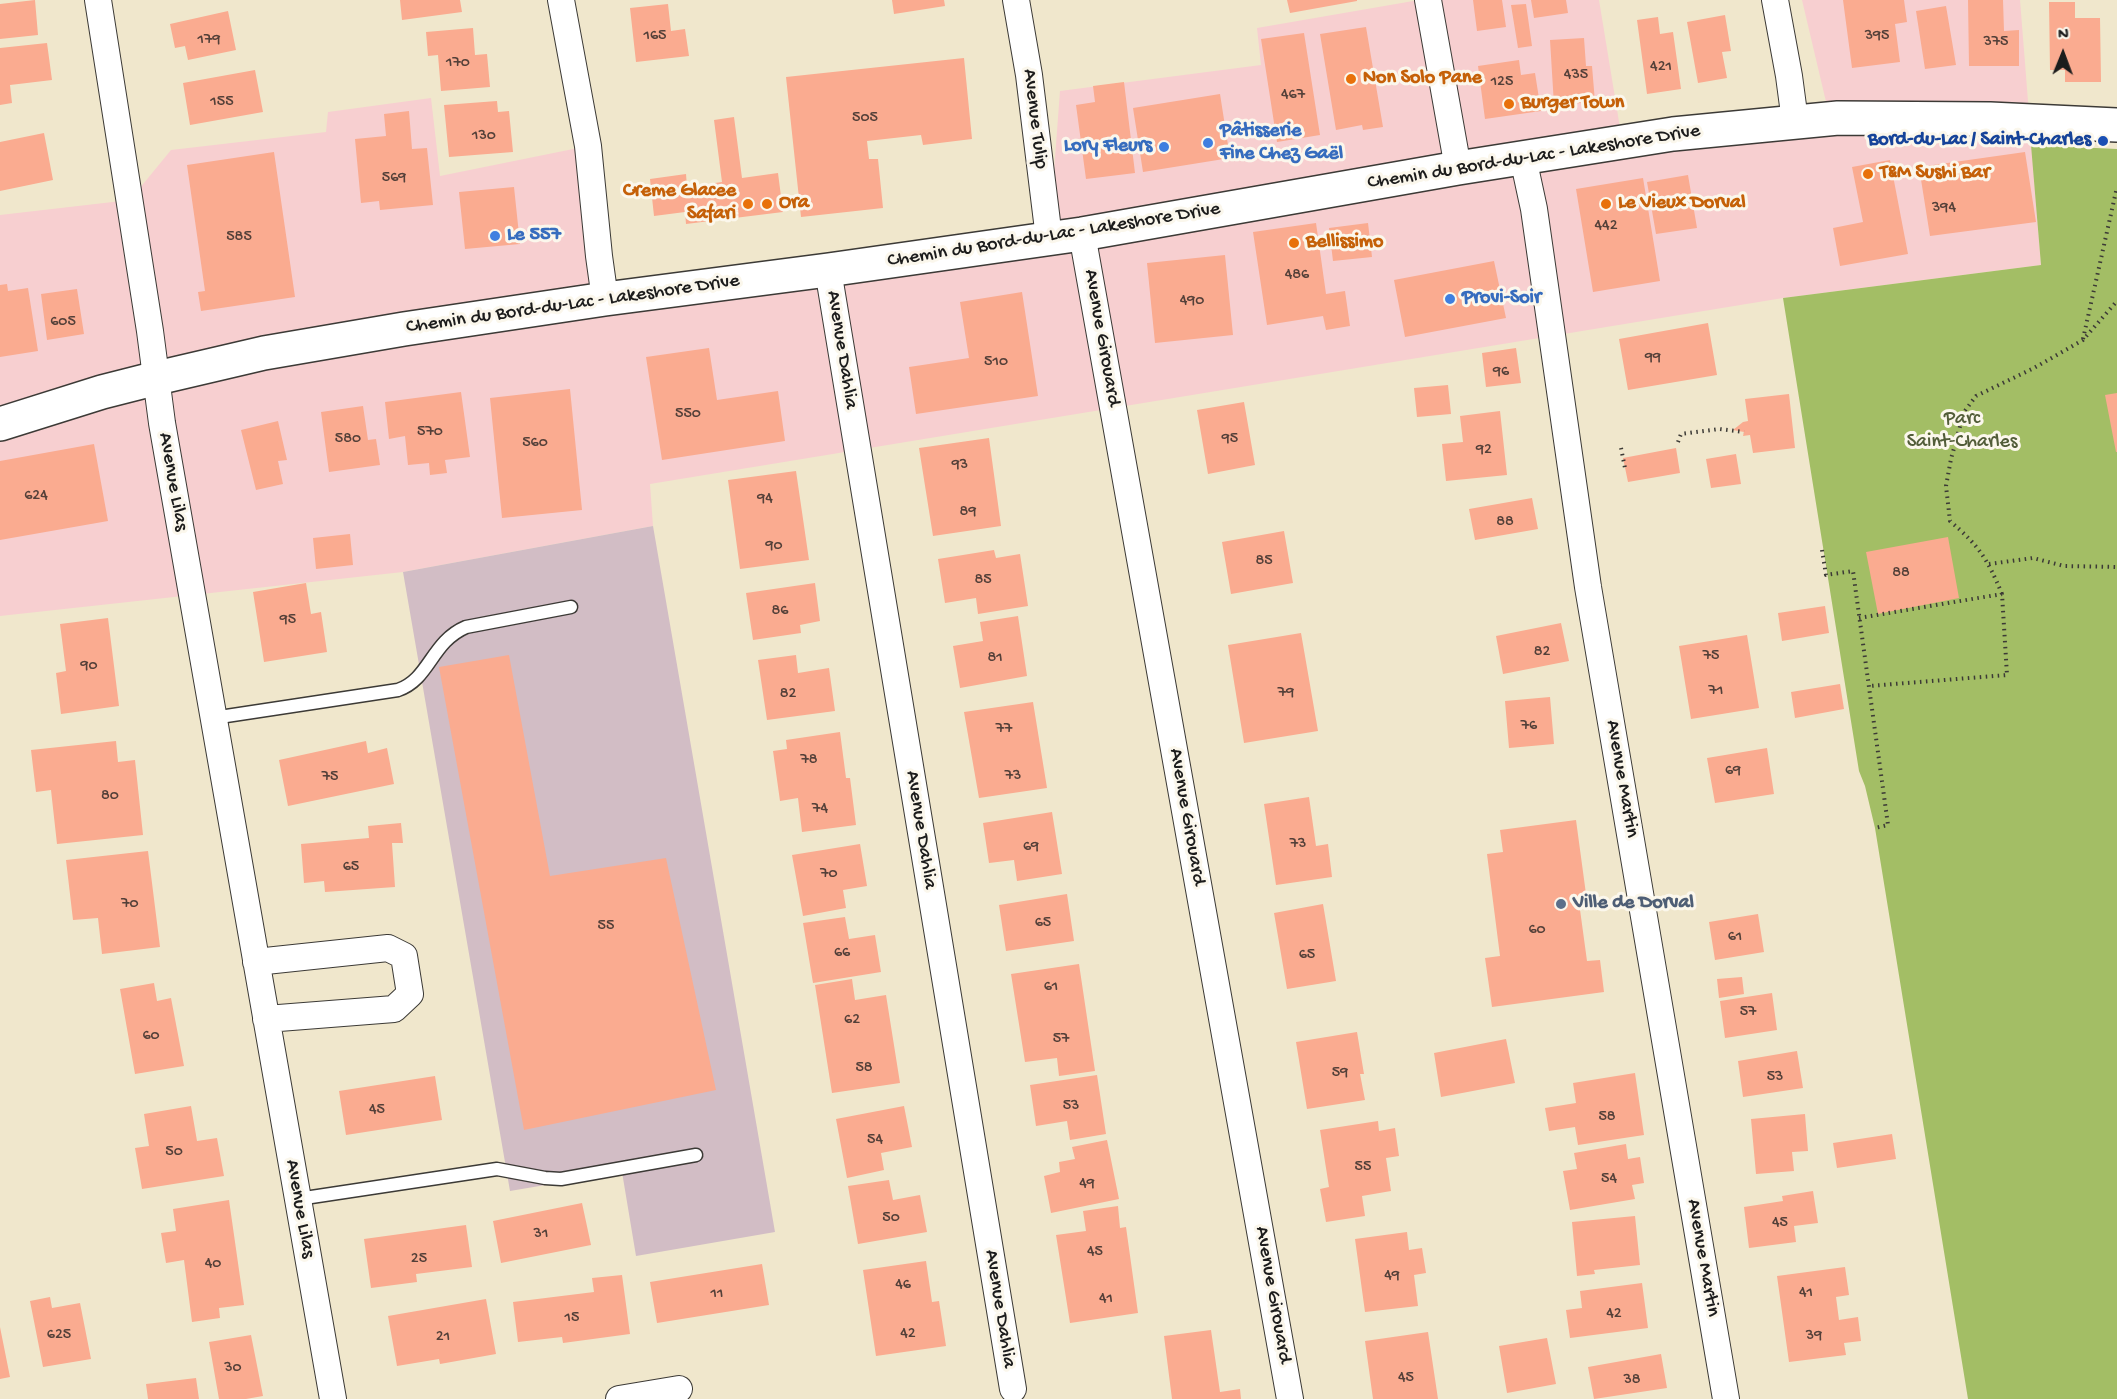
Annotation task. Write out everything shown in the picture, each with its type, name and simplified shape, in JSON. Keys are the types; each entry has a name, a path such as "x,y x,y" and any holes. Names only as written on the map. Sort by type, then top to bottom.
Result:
{"street":[{"name":"Avenue Lilas","path":"98,0 162,423 333,1399"},
{"path":"561,0 588,146 605,299"},
{"name":"Avenue Tulip","path":"1016,0 1029,75 1049,238"},
{"path":"1428,0 1458,168"},
{"path":"1775,0 1795,122"},
{"name":"Chemin du Bord-du-Lac - Lakeshore Drive","path":"0,424 102,392 275,351 605,299 1082,234 1458,168 1673,134 1795,122 1874,118 1990,119 2117,125"},
{"name":"Avenue Martin","path":"1522,158 1534,209 1588,587 1726,1399"},
{"name":"Avenue Girouard","path":"1082,234 1290,1399"},
{"name":"Avenue Dahlia","path":"828,270 1012,1389"},
{"path":"256,962 388,948 404,956 410,994 394,1009 266,1019"},
{"path":"619,1399 679,1389"}],"lane":[{"path":"213,717 409,687 444,641 455,632 466,627 571,607"},
{"path":"298,1199 497,1169 561,1179 696,1155"}],"path":[{"path":"2083,340 2117,187"},
{"path":"1869,686 2007,675 2002,594 1989,564 1972,540 1950,521 1946,486 1964,412 1976,396 2034,368 2083,340 2117,302"},
{"path":"1678,442 1681,434 1719,429 1744,432"},
{"path":"1621,448 1625,468"},
{"path":"1822,549 1826,575 1853,571 1888,825 1875,828"},
{"path":"1989,564 2033,558 2064,566 2117,567"},
{"path":"1859,618 2002,594"}],"shaded area":[{"path":"1419,0 1599,0 1621,134 1827,106 1802,0 2020,0 2041,265 1783,298 650,484 653,526 403,572 0,616 0,215 130,200 171,150 326,132 328,112 431,98 440,176 588,146 605,298 1049,238 1060,91 1261,65 1257,28"},
{"path":"653,526 775,1232 636,1256 622,1172 510,1191 403,572"}],"green space":[{"name":"Parc Saint-Charles","path":"2031,145 2117,149 2117,1399 1968,1399 1875,828 1859,771 1783,298 2041,265"}],"building":[{"path":"35,0 38,35 0,39 0,4"},
{"path":"400,0 460,0 462,12 402,20"},
{"path":"892,0 944,0 945,6 894,14"},
{"path":"1287,0 1357,0 1357,1 1290,13"},
{"path":"1473,0 1502,0 1506,27 1477,31"},
{"path":"1531,0 1566,0 1568,13 1534,18"},
{"path":"1843,0 1904,0 1907,22 1895,24 1900,62 1852,68"},
{"path":"1968,0 2003,0 2004,31 2019,30 2019,66 1969,66"},
{"path":"2049,2 2075,2 2075,18 2100,18 2101,82 2065,82 2065,70 2050,70"},
{"path":"668,4 671,31 685,29 689,56 636,62 630,8"},
{"path":"1526,4 1532,46 1518,48 1511,5"},
{"path":"1946,6 1956,65 1925,69 1916,11"},
{"path":"228,11 236,50 188,60 185,46 175,48 170,24"},
{"path":"1725,15 1731,51 1722,52 1727,78 1698,83 1687,22"},
{"path":"1658,17 1660,34 1673,32 1681,89 1647,94 1637,20"},
{"name":"Non Solo Pane","path":"1366,27 1383,127 1363,130 1362,125 1336,130 1320,34"},
{"path":"473,28 475,55 487,54 490,87 441,91 438,55 428,56 426,32"},
{"path":"1304,33 1320,135 1277,142 1261,39"},
{"path":"1584,38 1586,66 1592,66 1595,102 1554,105 1550,40"},
{"path":"47,43 52,80 10,85 12,103 0,105 0,48"},
{"path":"964,58 972,139 923,145 921,135 867,141 869,159 878,159 883,208 801,217 786,77"},
{"path":"1519,60 1521,75 1535,73 1541,111 1485,119 1478,66"},
{"path":"255,70 263,112 190,125 183,83"},
{"path":"1124,82 1135,173 1086,179 1076,105 1095,102 1093,86"},
{"path":"1220,94 1230,158 1143,172 1133,108"},
{"path":"497,101 498,112 509,111 513,152 449,157 444,105"},
{"path":"409,111 412,149 427,148 433,205 380,210 379,201 361,203 355,139 386,136 384,114"},
{"path":"734,117 742,178 778,173 783,212 686,224 685,212 654,216 650,179 686,174 687,187 722,182 714,120"},
{"path":"44,133 53,180 0,191 0,142"},
{"path":"274,152 295,297 201,311 198,292 205,291 187,165"},
{"path":"2025,152 2036,222 1930,236 1919,167"},
{"path":"1890,160 1908,254 1840,266 1833,228 1863,222 1852,167"},
{"path":"1688,175 1697,228 1656,234 1647,182"},
{"path":"1643,178 1660,281 1593,292 1576,189"},
{"path":"514,187 520,244 465,249 459,192"},
{"path":"1316,223 1326,294 1345,291 1350,326 1326,330 1323,316 1267,325 1253,232"},
{"path":"1368,223 1372,257 1333,261 1329,228"},
{"path":"1225,255 1233,335 1155,343 1147,263"},
{"name":"Provi-Soir","path":"1494,261 1506,318 1405,337 1394,280"},
{"path":"7,284 8,291 28,288 38,351 0,357 0,285"},
{"path":"77,289 84,334 47,340 41,294"},
{"path":"1022,292 1038,396 916,414 909,367 969,358 960,302"},
{"path":"1708,323 1717,375 1628,390 1619,339"},
{"path":"709,348 717,400 778,391 785,441 662,460 646,357"},
{"path":"1516,348 1521,383 1486,387 1482,353"},
{"path":"1448,385 1451,414 1417,417 1414,388"},
{"path":"570,389 582,510 502,518 490,398"},
{"path":"461,392 470,457 445,460 447,473 430,475 429,463 408,465 405,436 389,439 385,402"},
{"path":"2117,393 2117,452 2116,452 2105,395"},
{"path":"1789,394 1795,448 1753,453 1750,435 1743,436 1744,432 1733,430 1748,421 1745,399"},
{"path":"1244,402 1255,465 1208,474 1197,410"},
{"path":"363,406 368,440 376,439 380,465 329,472 321,412"},
{"path":"1500,411 1507,475 1446,481 1442,444 1463,442 1460,416"},
{"path":"278,421 287,460 278,461 283,484 256,490 241,430"},
{"path":"989,438 1001,526 933,536 919,448"},
{"path":"94,444 108,521 0,540 0,461"},
{"path":"1676,448 1680,473 1628,482 1623,458"},
{"path":"1736,454 1741,484 1711,488 1706,459"},
{"path":"796,471 809,560 740,569 728,480"},
{"path":"1532,498 1538,529 1475,540 1469,509"},
{"path":"1284,531 1293,583 1231,594 1222,542"},
{"path":"350,534 353,565 316,569 313,538"},
{"path":"1948,537 1959,598 1878,614 1866,552"},
{"path":"994,550 996,558 1020,554 1028,606 978,614 976,598 945,603 938,559"},
{"path":"306,583 311,614 321,612 327,652 264,662 253,592"},
{"path":"815,583 820,621 800,625 801,633 753,640 746,593"},
{"path":"1825,606 1829,633 1782,641 1778,613"},
{"path":"1018,616 1027,676 960,688 953,646 983,641 980,622"},
{"path":"108,618 119,706 61,714 56,673 66,671 60,624"},
{"path":"1561,623 1569,661 1503,674 1496,636"},
{"path":"1301,633 1318,731 1244,743 1228,645"},
{"path":"1747,635 1759,708 1691,719 1679,646"},
{"path":"509,655 550,876 666,858 716,1090 524,1130 439,667"},
{"path":"796,655 798,673 829,668 835,711 767,720 758,660"},
{"path":"1840,684 1844,709 1795,718 1791,692"},
{"path":"1550,697 1554,744 1509,748 1505,701"},
{"path":"1033,702 1047,788 979,798 964,712"},
{"path":"840,732 846,778 850,778 856,825 802,832 798,798 780,801 773,751 787,749 786,740"},
{"path":"116,741 118,762 135,760 143,835 57,844 51,790 36,792 31,750"},
{"path":"366,741 368,753 387,748 394,784 288,806 279,760"},
{"path":"1767,748 1774,794 1715,803 1707,758"},
{"path":"1309,797 1316,846 1328,844 1332,877 1276,885 1264,804"},
{"path":"1052,812 1062,874 1017,881 1014,860 989,863 983,823"},
{"path":"1576,820 1586,894 1578,895 1587,961 1600,960 1604,992 1492,1007 1485,958 1500,956 1487,854 1503,852 1500,830"},
{"path":"401,823 403,843 392,843 395,887 325,892 324,881 304,883 301,844 369,838 368,826"},
{"path":"860,844 867,886 843,890 846,908 803,916 792,855"},
{"path":"148,851 160,947 102,954 98,918 73,920 66,860"},
{"path":"1067,894 1074,941 1006,951 999,905"},
{"path":"1323,904 1336,981 1287,989 1274,913"},
{"path":"1758,914 1764,952 1715,960 1709,922"},
{"path":"845,917 849,939 875,935 881,972 813,983 803,923"},
{"path":"1079,964 1095,1071 1059,1076 1057,1058 1025,1062 1011,974"},
{"path":"1742,977 1744,994 1719,998 1717,979"},
{"path":"852,979 855,1000 886,995 900,1083 832,1093 815,985"},
{"path":"154,983 157,1001 171,998 184,1066 135,1074 120,989"},
{"path":"1772,993 1777,1030 1725,1038 1720,1001"},
{"path":"1357,1032 1364,1074 1360,1074 1365,1100 1307,1109 1296,1042"},
{"path":"1506,1039 1515,1083 1441,1097 1434,1053"},
{"path":"1797,1051 1803,1088 1743,1097 1738,1061"},
{"path":"1635,1073 1644,1135 1578,1145 1575,1127 1549,1131 1545,1108 1576,1103 1573,1083"},
{"path":"1097,1075 1106,1134 1070,1140 1067,1121 1036,1126 1030,1085"},
{"path":"435,1076 442,1120 346,1135 339,1091"},
{"path":"191,1106 197,1141 217,1138 224,1176 142,1189 135,1148 149,1146 144,1114"},
{"path":"904,1106 912,1147 881,1153 884,1170 847,1178 836,1119"},
{"path":"1805,1114 1808,1151 1792,1152 1794,1171 1756,1174 1751,1119"},
{"path":"1378,1121 1379,1131 1395,1128 1399,1156 1386,1158 1391,1191 1362,1196 1365,1216 1326,1222 1320,1189 1329,1187 1320,1130"},
{"path":"1892,1134 1896,1159 1837,1168 1833,1143"},
{"path":"1107,1140 1119,1199 1051,1213 1044,1176 1060,1172 1059,1162 1075,1159 1072,1147"},
{"path":"1626,1144 1628,1159 1640,1157 1644,1183 1632,1185 1635,1199 1570,1210 1563,1171 1577,1169 1574,1153"},
{"path":"889,1180 893,1200 920,1195 927,1232 858,1244 848,1186"},
{"path":"1813,1191 1818,1223 1794,1226 1796,1242 1749,1248 1744,1207 1783,1201 1782,1196"},
{"path":"229,1200 244,1305 219,1308 220,1318 192,1322 184,1260 166,1263 161,1233 176,1231 173,1209"},
{"path":"582,1203 591,1245 501,1263 493,1221"},
{"path":"1118,1206 1120,1228 1126,1227 1138,1313 1070,1323 1056,1235 1086,1231 1083,1211"},
{"path":"1635,1216 1640,1265 1594,1270 1595,1274 1577,1276 1572,1222"},
{"path":"466,1225 472,1267 416,1274 417,1282 371,1288 364,1239"},
{"path":"1407,1232 1409,1250 1422,1248 1426,1273 1414,1275 1418,1306 1365,1312 1355,1239"},
{"path":"926,1261 932,1302 939,1301 946,1346 876,1356 863,1270"},
{"path":"762,1264 769,1305 657,1323 650,1282"},
{"path":"1845,1267 1849,1295 1836,1297 1839,1320 1858,1317 1861,1341 1844,1343 1846,1355 1789,1362 1777,1276"},
{"path":"622,1275 630,1334 563,1343 562,1337 518,1342 513,1302 594,1292 592,1278"},
{"path":"1642,1283 1648,1328 1570,1338 1566,1310 1582,1308 1580,1291"},
{"path":"50,1297 52,1308 80,1303 91,1359 43,1367 30,1301"},
{"path":"486,1299 496,1354 440,1364 439,1359 397,1366 388,1316"},
{"path":"0,1327 10,1377 0,1379"},
{"path":"1211,1330 1220,1392 1240,1389 1241,1399 1172,1399 1164,1336"},
{"path":"1428,1332 1438,1399 1373,1399 1365,1341"},
{"path":"251,1335 263,1396 246,1399 219,1399 209,1342"},
{"path":"1547,1338 1556,1384 1507,1393 1499,1346"},
{"path":"1661,1354 1667,1388 1594,1399 1588,1367"},
{"path":"196,1378 199,1399 148,1399 146,1384"}],"place":[{"name":"Non Solo Pane","path":"1351,79"},
{"name":"Burger Town","path":"1509,104"},
{"name":"Bord-du-Lac / Saint-Charles","path":"2103,141"},
{"name":"Pâtisserie Fine Chez Gaël","path":"1208,143"},
{"name":"Lory Fleurs","path":"1164,147"},
{"name":"T&M Sushi Bar","path":"1868,174"},
{"name":"Creme Glacee Safari","path":"748,204"},
{"name":"Ora","path":"767,204"},
{"name":"Le Vieux Dorval","path":"1606,204"},
{"name":"Le 557","path":"495,236"},
{"name":"Bellissimo","path":"1294,243"},
{"name":"Provi-Soir","path":"1450,299"},
{"name":"Ville de Dorval","path":"1561,904"}]}
